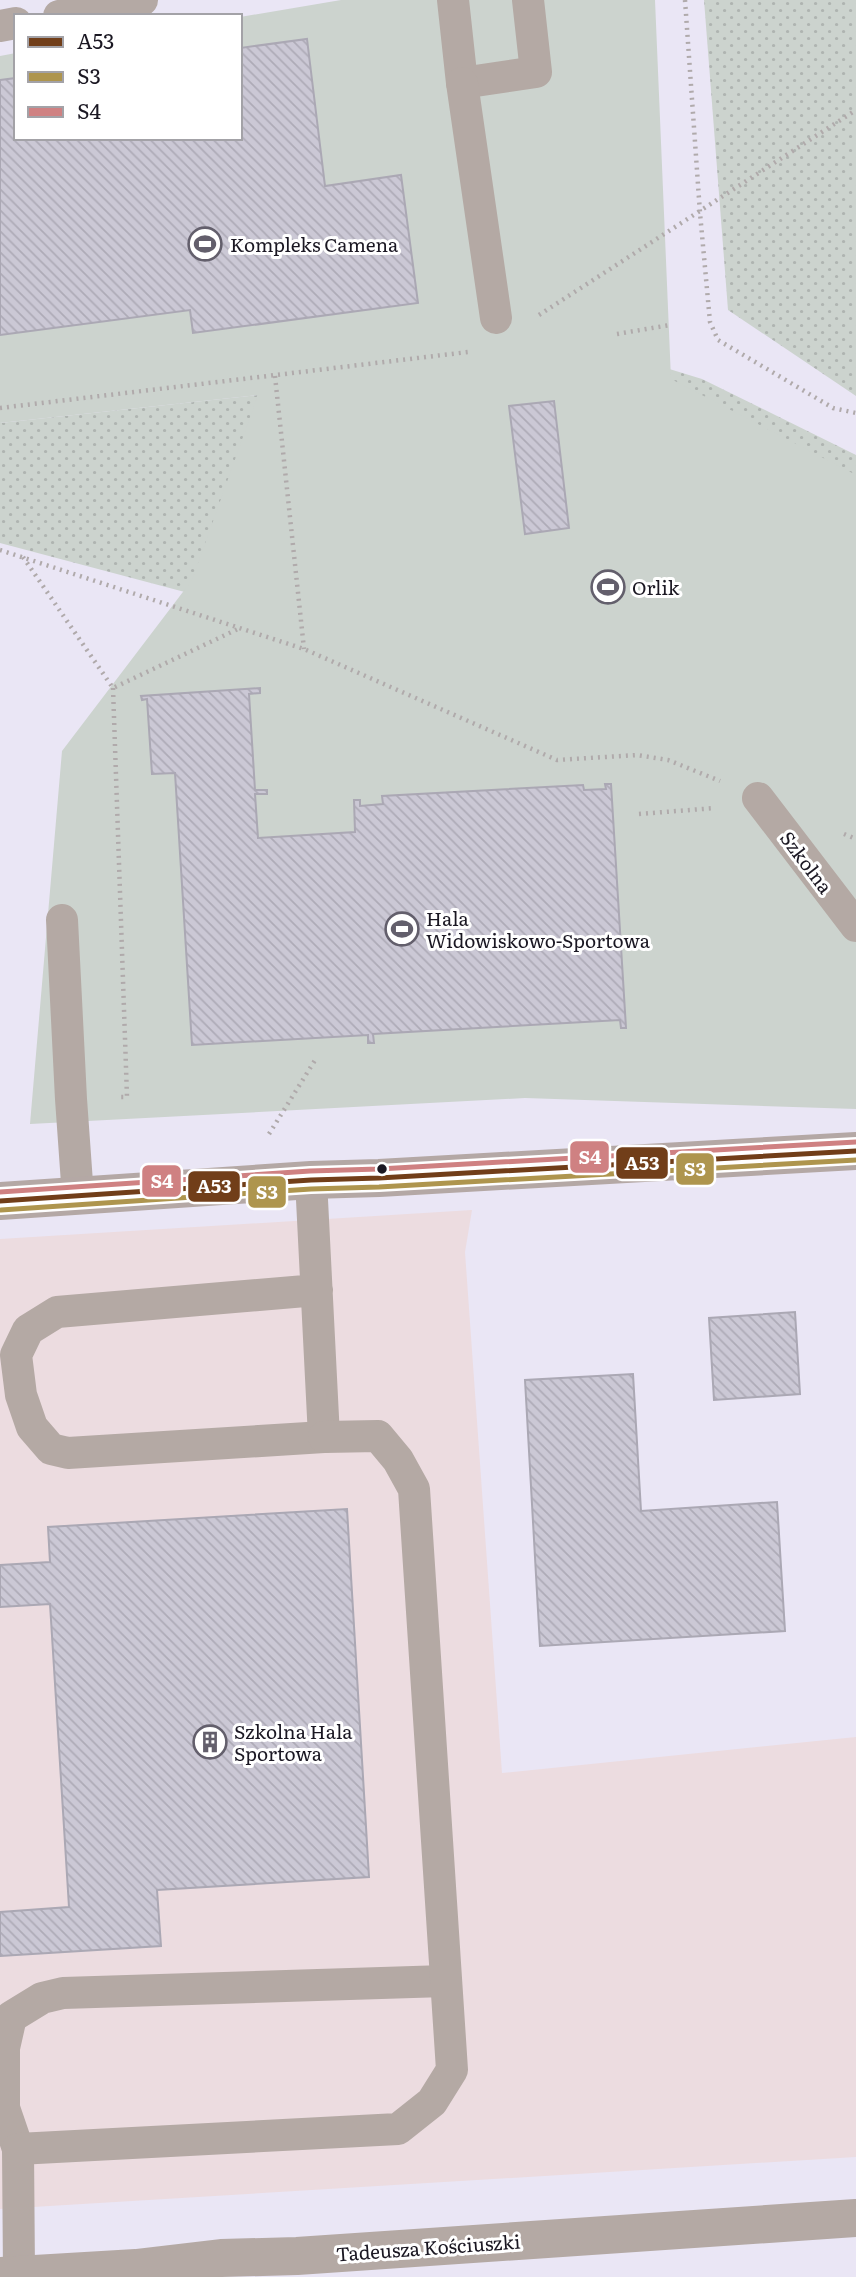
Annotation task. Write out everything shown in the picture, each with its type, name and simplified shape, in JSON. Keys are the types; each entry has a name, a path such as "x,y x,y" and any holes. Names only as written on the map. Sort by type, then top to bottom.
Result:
{"street":[{"path":"0,1201 311,1180 856,1150"},
{"name":"Tadeusza Kościuszki","path":"10,2275 136,2268 220,2268 311,2255 856,2218"}],"lane":[{"path":"69,14 142,0"},
{"path":"453,0 462,83 496,318"},
{"path":"462,83 536,72 528,0"},
{"name":"Szkolna","path":"758,798 856,926"},
{"path":"62,920 78,1197"},
{"path":"311,1180 324,1437"},
{"path":"18,2149 398,2129 432,2102 452,2070 414,1489 398,1460 378,1436 68,1453 51,1449 32,1427 21,1395 16,1355 28,1330 57,1312 317,1290"},
{"path":"10,2275 18,2149 5,2108 4,2048 11,2017 42,1998 63,1993 445,1981"}],"path":[{"path":"685,0 710,323 718,340 833,408 856,414"},
{"path":"617,334 670,325"},
{"path":"275,376 304,649"},
{"path":"0,550 304,649 557,760 637,755 668,760 758,798"},
{"path":"23,556 113,688 127,1097 71,1098"},
{"path":"113,688 240,628"},
{"path":"639,814 725,807"},
{"path":"844,834 856,839"},
{"path":"264,1142 317,1057"}],"shaded area":[{"path":"341,0 655,0 671,379 856,475 856,1109 525,1098 30,1124 62,751 192,580 258,395 0,423 0,56 14,53 14,140 242,140 242,17"},
{"path":"704,0 856,0 856,396 728,310"},
{"path":"604,349 702,379 856,455 856,531"},
{"path":"258,395 245,608 0,543 0,423"},
{"path":"472,1210 465,1252 502,1773 856,1737 856,2157 0,2209 0,1239"}],"building":[{"name":"Kompleks Camena","path":"307,39 325,186 401,175 418,303 193,333 190,310 0,335 0,80 14,78 14,140 242,140 242,48"},
{"path":"554,401 569,528 525,534 509,406"},
{"name":"Hala Widowiskowo-Sportowa","path":"260,688 260,693 249,694 255,790 267,790 267,794 255,794 258,838 355,832 354,800 360,800 360,806 383,804 382,796 583,785 584,790 606,789 605,784 611,784 626,1028 621,1028 620,1020 373,1034 374,1043 368,1043 368,1035 192,1045 175,773 152,774 147,699 142,700 141,696"},
{"path":"795,1312 800,1394 714,1400 709,1318"},
{"path":"633,1374 641,1511 777,1502 785,1631 540,1646 525,1380"},
{"name":"Szkolna Hala Sportowa","path":"347,1509 369,1877 157,1890 161,1946 0,1956 0,1912 69,1907 50,1604 0,1607 0,1565 50,1562 48,1527"}],"transit line":[{"name":"S4","path":"0,1192 310,1171 856,1142"},
{"name":"A53","path":"0,1201 311,1180 856,1151"},
{"name":"S3","path":"1,1210 311,1189 856,1160"}],"place":[{"name":"Kompleks Camena","path":"205,244"},
{"name":"Orlik","path":"608,587"},
{"name":"Hala Widowiskowo-Sportowa","path":"402,929"},
{"name":"Szkolna Hala Sportowa","path":"210,1742"}]}
